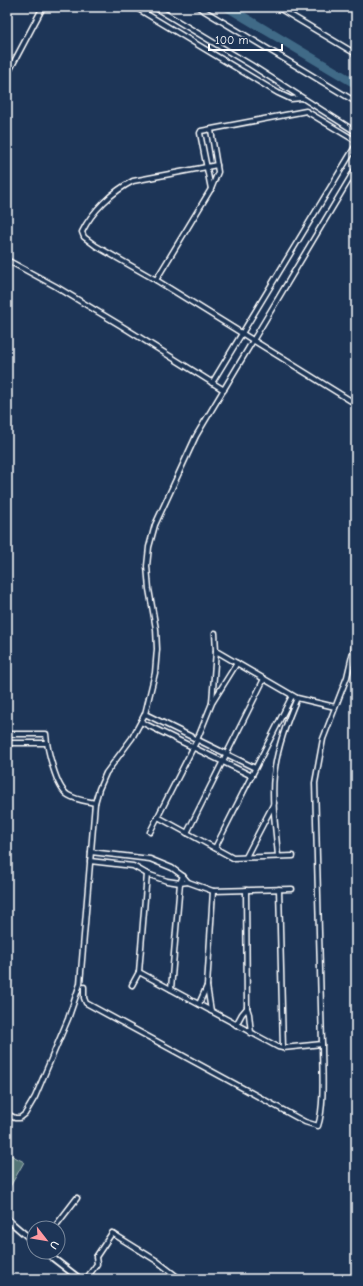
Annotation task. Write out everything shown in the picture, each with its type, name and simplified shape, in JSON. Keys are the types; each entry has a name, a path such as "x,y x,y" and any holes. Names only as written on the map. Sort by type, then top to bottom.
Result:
{"street":[{"path":"7,75 43,7"},
{"path":"135,7 278,93 291,99 302,98"},
{"path":"154,7 356,132"},
{"path":"198,7 356,102"},
{"path":"277,7 356,54"},
{"path":"211,189 200,132 306,111 356,141"},
{"path":"156,280 211,189 217,176 217,165 211,130"},
{"path":"213,382 356,145"},
{"path":"217,165 133,181 121,187 92,216 82,232 84,237 96,246 156,280 356,404"},
{"path":"7,1114 15,1118 20,1118 25,1114 35,1097 68,1019 80,984 95,804 99,789 106,773 132,738 145,714 155,673 157,648 156,629 148,589 147,566 149,547 155,525 196,436 356,168"},
{"path":"7,260 55,286 224,389"},
{"path":"212,703 216,651 215,633"},
{"path":"84,987 84,998 86,1003 313,1126 318,1126 320,1119 322,1044 315,783 323,739 348,677 356,640"},
{"path":"216,651 292,696 335,707"},
{"path":"150,832 194,748 212,703 237,663"},
{"path":"187,833 264,679"},
{"path":"215,848 292,696"},
{"path":"278,856 274,803 274,776 282,735 297,698"},
{"path":"145,714 256,768"},
{"path":"141,722 252,776"},
{"path":"7,734 46,734 46,743 59,785 67,795 78,800 95,804"},
{"path":"7,743 46,743"},
{"path":"246,857 274,803"},
{"path":"158,817 233,858 293,856"},
{"path":"91,852 150,859 163,864 183,876 188,882"},
{"path":"133,866 134,856"},
{"path":"90,861 133,866 147,874 167,881 180,883 188,882 213,891 292,889"},
{"path":"132,985 139,972 147,874"},
{"path":"171,989 180,883 183,876"},
{"path":"279,889 283,1048"},
{"path":"246,890 247,1008 251,1033"},
{"path":"211,1011 207,986 213,891"},
{"path":"139,972 278,1047 283,1048 322,1044"},
{"path":"199,1004 207,986"},
{"path":"236,1024 247,1008"},
{"path":"60,1220 77,1198"},
{"path":"7,1219 26,1235"},
{"path":"86,1279 97,1264 96,1257 111,1233 163,1266 180,1279"},
{"path":"55,1260 80,1279"}],"green space":[{"path":"7,1153 24,1162 7,1192"}],"waterway":[{"path":"227,7 356,84"}]}
